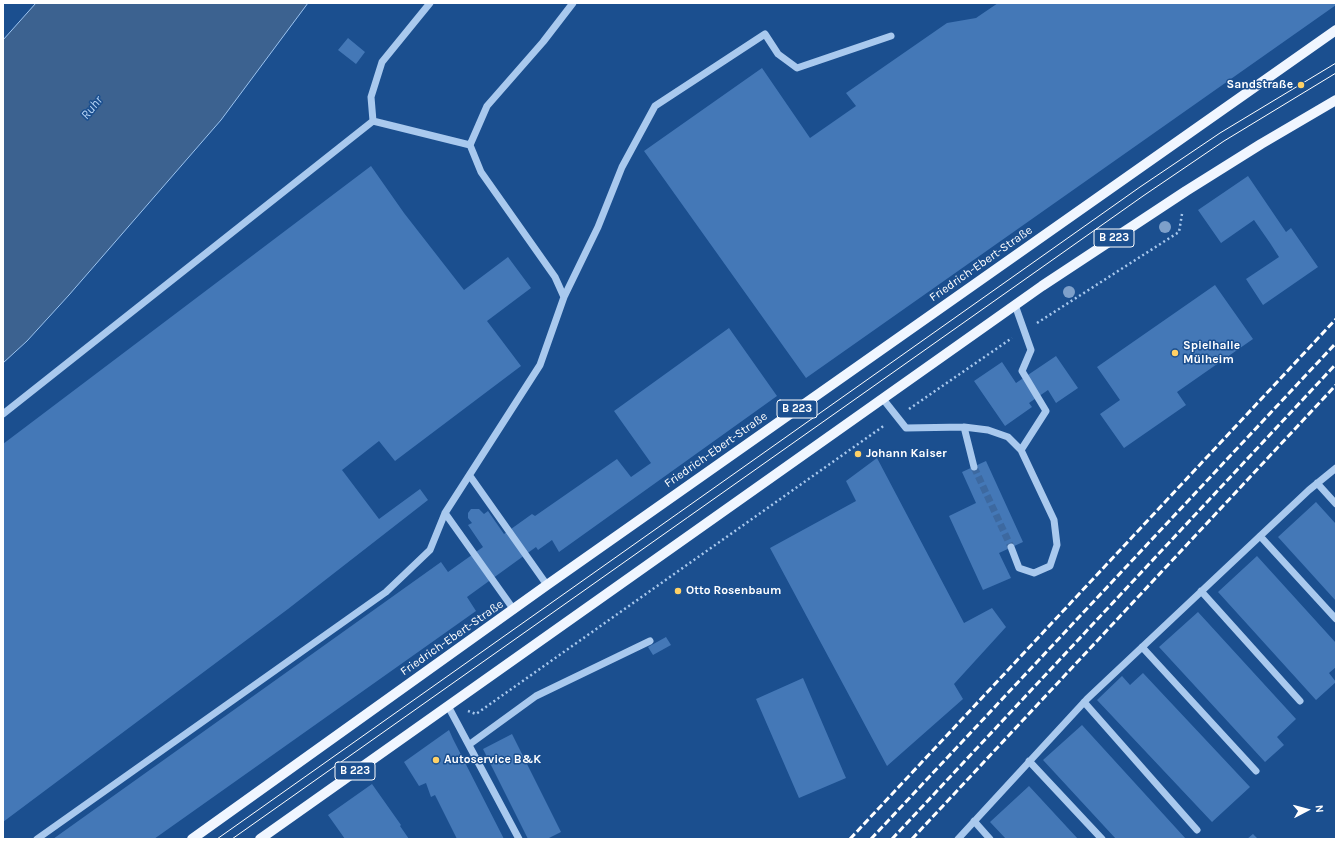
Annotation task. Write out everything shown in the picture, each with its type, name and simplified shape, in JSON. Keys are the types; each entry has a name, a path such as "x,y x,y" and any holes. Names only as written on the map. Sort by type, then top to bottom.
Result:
{"main road":[{"name":"Friedrich-Ebert-Straße","path":"192,839 547,585 1336,30"},
{"name":"B 223","path":"260,839 1015,305 1186,191 1261,144 1333,104"}],"lane":[{"path":"372,121 371,97 382,62 430,3"},
{"path":"564,297 555,277 481,172 470,145 487,106 543,42 573,3"},
{"path":"37,839 386,592 430,550 445,513 540,365 564,297 598,226 622,167 656,106 765,34 778,54 797,68 891,36"},
{"path":"372,121 470,145"},
{"path":"3,414 372,121"},
{"path":"1015,305 1031,350 1022,371 1046,411 1021,450"},
{"path":"883,399 906,428 964,428 988,430 1008,437 1021,450 1034,474 1054,520 1057,545 1050,566 1034,573 1019,568 1011,547"},
{"path":"964,428 974,467"},
{"path":"958,839 1084,702 1317,483 1336,468"},
{"path":"470,476 547,585"},
{"path":"1317,483 1336,504"},
{"path":"445,513 514,610"},
{"path":"1260,536 1336,619"},
{"path":"1201,591 1300,702"},
{"path":"470,744 536,696 650,641"},
{"path":"1142,647 1256,771"},
{"path":"1084,702 1197,830"},
{"path":"448,706 470,744 519,839"},
{"path":"1030,761 1102,839"},
{"path":"974,821 990,839"}],"path":[{"path":"448,706 476,714 978,360 1179,232 1186,191"}],"water":[{"name":"Ruhr","path":"36,3 308,3 221,120 69,295 27,341 3,363 3,40"}],"building":[{"path":"998,3 1336,3 1336,5 806,378 644,151 762,68 810,138 856,106 846,93 947,23 976,18"},
{"path":"348,38 365,52 356,64 338,50"},
{"path":"371,166 404,213 464,290 508,257 531,288 487,321 521,366 395,461 379,441 342,470 379,519 420,489 428,500 288,609 3,822 3,444"},
{"path":"1248,176 1286,232 1291,228 1318,267 1263,305 1246,279 1279,257 1270,243 1254,220 1221,243 1198,210"},
{"name":"Spielhalle Mülheim","path":"1215,285 1253,339 1177,392 1186,405 1124,448 1100,414 1120,400 1097,367"},
{"path":"729,328 777,396 559,552 552,540 538,550 536,547 467,597 476,611 154,839 53,839 441,562 448,572 483,547 468,525 472,523 468,518 468,513 471,509 479,509 484,514 488,511 504,534 532,514 535,516 617,459 631,477 651,463 614,411"},
{"path":"1056,356 1078,388 1056,403 1048,390 1029,403 1032,407 1005,426 974,381 1002,362 1016,383"},
{"path":"877,458 964,623 992,608 1006,627 954,684 963,699 887,766 770,548 856,501 846,481"},
{"path":"986,461 1023,542 999,553 1011,578 983,590 949,516 976,503 962,472"},
{"path":"1316,502 1336,524 1336,601 1278,537"},
{"path":"1257,556 1336,643 1336,667 1329,673 1336,682 1316,700 1218,592"},
{"path":"1198,612 1296,719 1277,737 1284,745 1265,762 1159,647"},
{"path":"666,637 671,645 653,655 648,647"},
{"path":"1143,673 1250,787 1212,822 1097,700 1122,676 1130,685"},
{"path":"803,678 846,778 799,798 756,699"},
{"path":"1082,725 1186,839 1116,839 1043,760"},
{"path":"449,730 504,839 457,839 435,795 431,797 426,783 419,786 404,762"},
{"path":"512,734 561,832 547,839 528,839 483,749"},
{"path":"372,784 409,839 345,839 328,815"},
{"path":"1029,786 1078,839 1006,839 990,822"},
{"path":"1253,834 1258,839 1247,839"}],"tunnel":[{"path":"974,467 1011,547"}],"tram line":[{"path":"217,839 1140,187 1220,133 1336,63"},
{"path":"232,839 1143,196 1224,141 1336,73"}],"railway":[{"path":"850,839 1336,319"},
{"path":"871,839 1336,343"},
{"path":"892,839 1336,364"},
{"path":"912,839 1336,385"}],"place":[{"name":"Sandstraße","path":"1301,85"},
{"name":"Spielhalle Mülheim","path":"1175,353"},
{"name":"Johann Kaiser","path":"858,454"},
{"name":"Otto Rosenbaum","path":"678,591"},
{"name":"Autoservice B&K","path":"436,760"}]}
